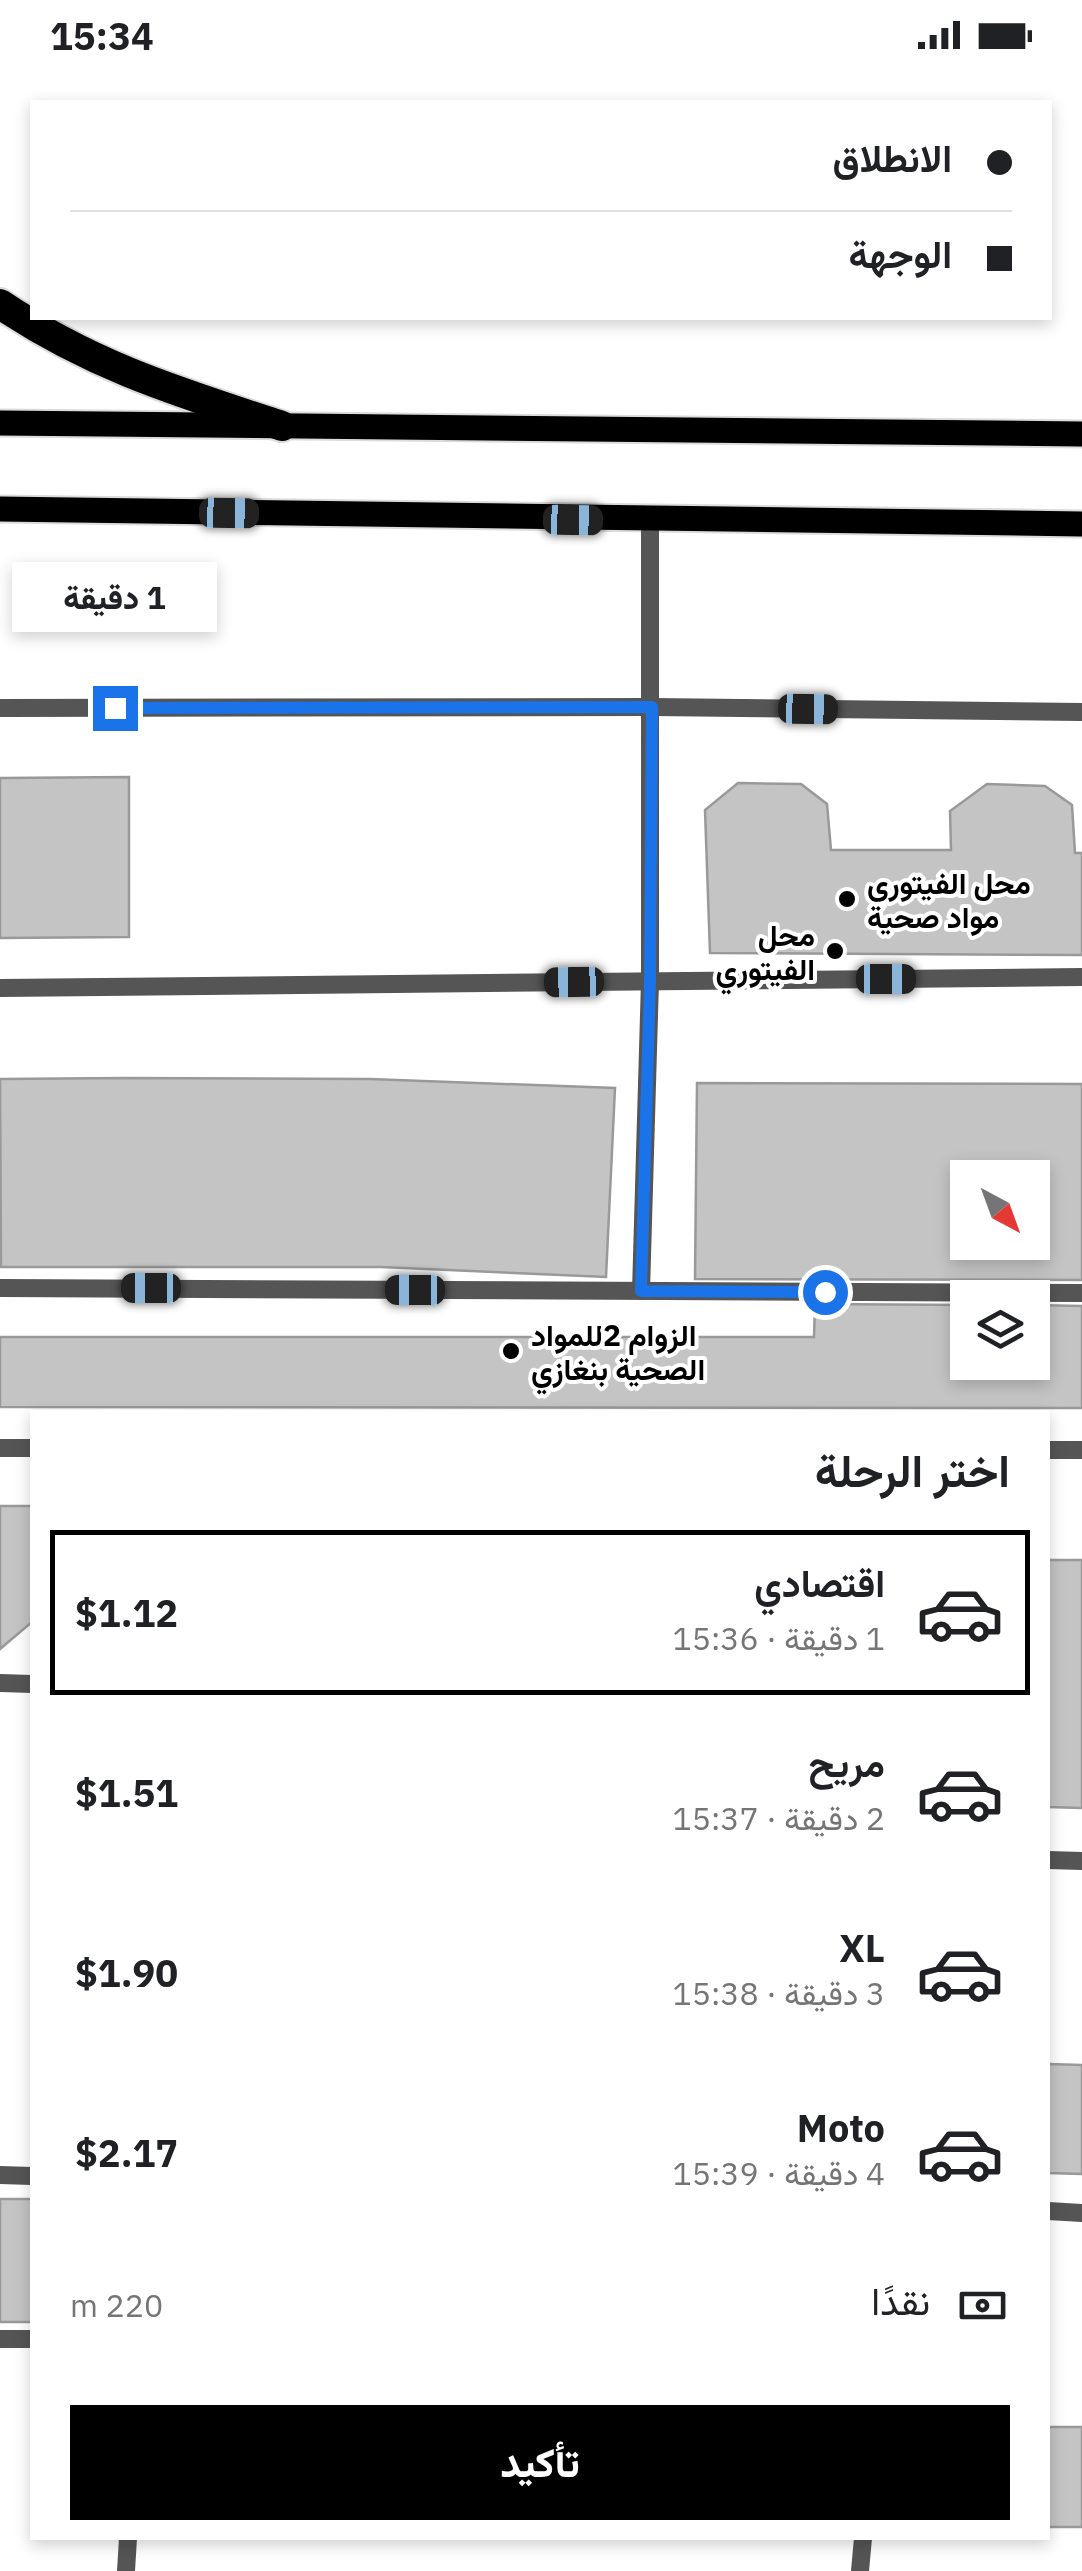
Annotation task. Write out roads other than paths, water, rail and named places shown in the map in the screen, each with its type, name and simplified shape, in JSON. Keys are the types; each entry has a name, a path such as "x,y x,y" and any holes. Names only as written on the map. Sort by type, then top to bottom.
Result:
{"highway":[{"path":"0,304 87,357 136,378 282,426"}],"main road":[{"path":"0,424 1082,434"},
{"path":"0,509 1082,524"}],"lane":[{"path":"641,1291 650,981 650,521"},
{"path":"0,708 652,707 1082,712"},
{"path":"0,988 1082,977"},
{"path":"0,1288 1082,1293"},
{"path":"0,1448 30,1448"},
{"path":"1050,1450 1082,1450"},
{"path":"0,1684 30,1684"},
{"path":"1050,1860 1082,1861"},
{"path":"0,2175 30,2176"},
{"path":"1050,2211 1082,2213"},
{"path":"0,2338 30,2339"},
{"path":"126,2571 128,2540"},
{"path":"860,2571 863,2540"}],"place":[{"name":"محل الفيتوري مواد صحية","path":"847,899"},
{"name":"محل الفيتوري","path":"835,951"},
{"name":"الزوام 2للمواد الصحية بنغازي","path":"511,1351"}]}
